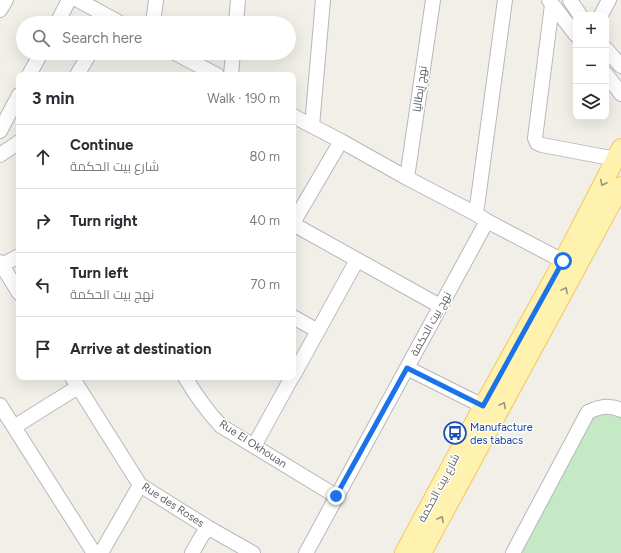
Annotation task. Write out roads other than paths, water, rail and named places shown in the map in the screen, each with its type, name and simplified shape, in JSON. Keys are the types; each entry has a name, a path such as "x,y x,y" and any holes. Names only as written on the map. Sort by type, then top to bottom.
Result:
{"main road":[{"name":"شارع بيت الحكمة","path":"404,553 563,261 618,154"},
{"name":"شارع بيت الحكمة","path":"422,553 621,186"}],"street":[{"path":"0,10 6,0"},
{"path":"61,16 69,0"},
{"path":"78,0 105,16"},
{"path":"154,16 156,0"},
{"path":"237,16 238,0"},
{"path":"312,126 323,0"},
{"name":"نهج إيطاليا","path":"407,178 433,0"},
{"path":"482,217 505,0"},
{"path":"570,0 578,12"},
{"path":"603,12 609,0"},
{"path":"551,2 573,31"},
{"path":"551,2 535,138 537,143 542,145 618,154"},
{"path":"609,52 621,66"},
{"path":"31,72 37,60"},
{"path":"79,72 86,60"},
{"path":"187,60 208,72"},
{"path":"231,72 232,60"},
{"path":"609,78 621,94"},
{"path":"0,131 16,101"},
{"path":"296,118 563,261"},
{"path":"296,218 341,141"},
{"path":"0,155 16,144"},
{"name":"نهج بيت الحكمة","path":"306,553 440,306 482,217"},
{"path":"296,225 440,306"},
{"path":"16,258 1,265 16,288"},
{"path":"296,371 357,260"},
{"path":"296,319 318,331"},
{"path":"407,368 483,406"},
{"name":"Rue El Okhouan","path":"189,380 210,414 220,426 336,496"},
{"path":"254,446 291,380"},
{"path":"14,427 75,382"},
{"name":"Rue des Roses","path":"75,382 140,485 253,553"},
{"path":"0,405 94,553"},
{"path":"513,553 588,412 601,407 616,408 621,410"},
{"path":"101,553 140,485"},
{"path":"192,553 207,526"}],"place":[{"name":"Manufacture des tabacs","path":"455,433"}]}
